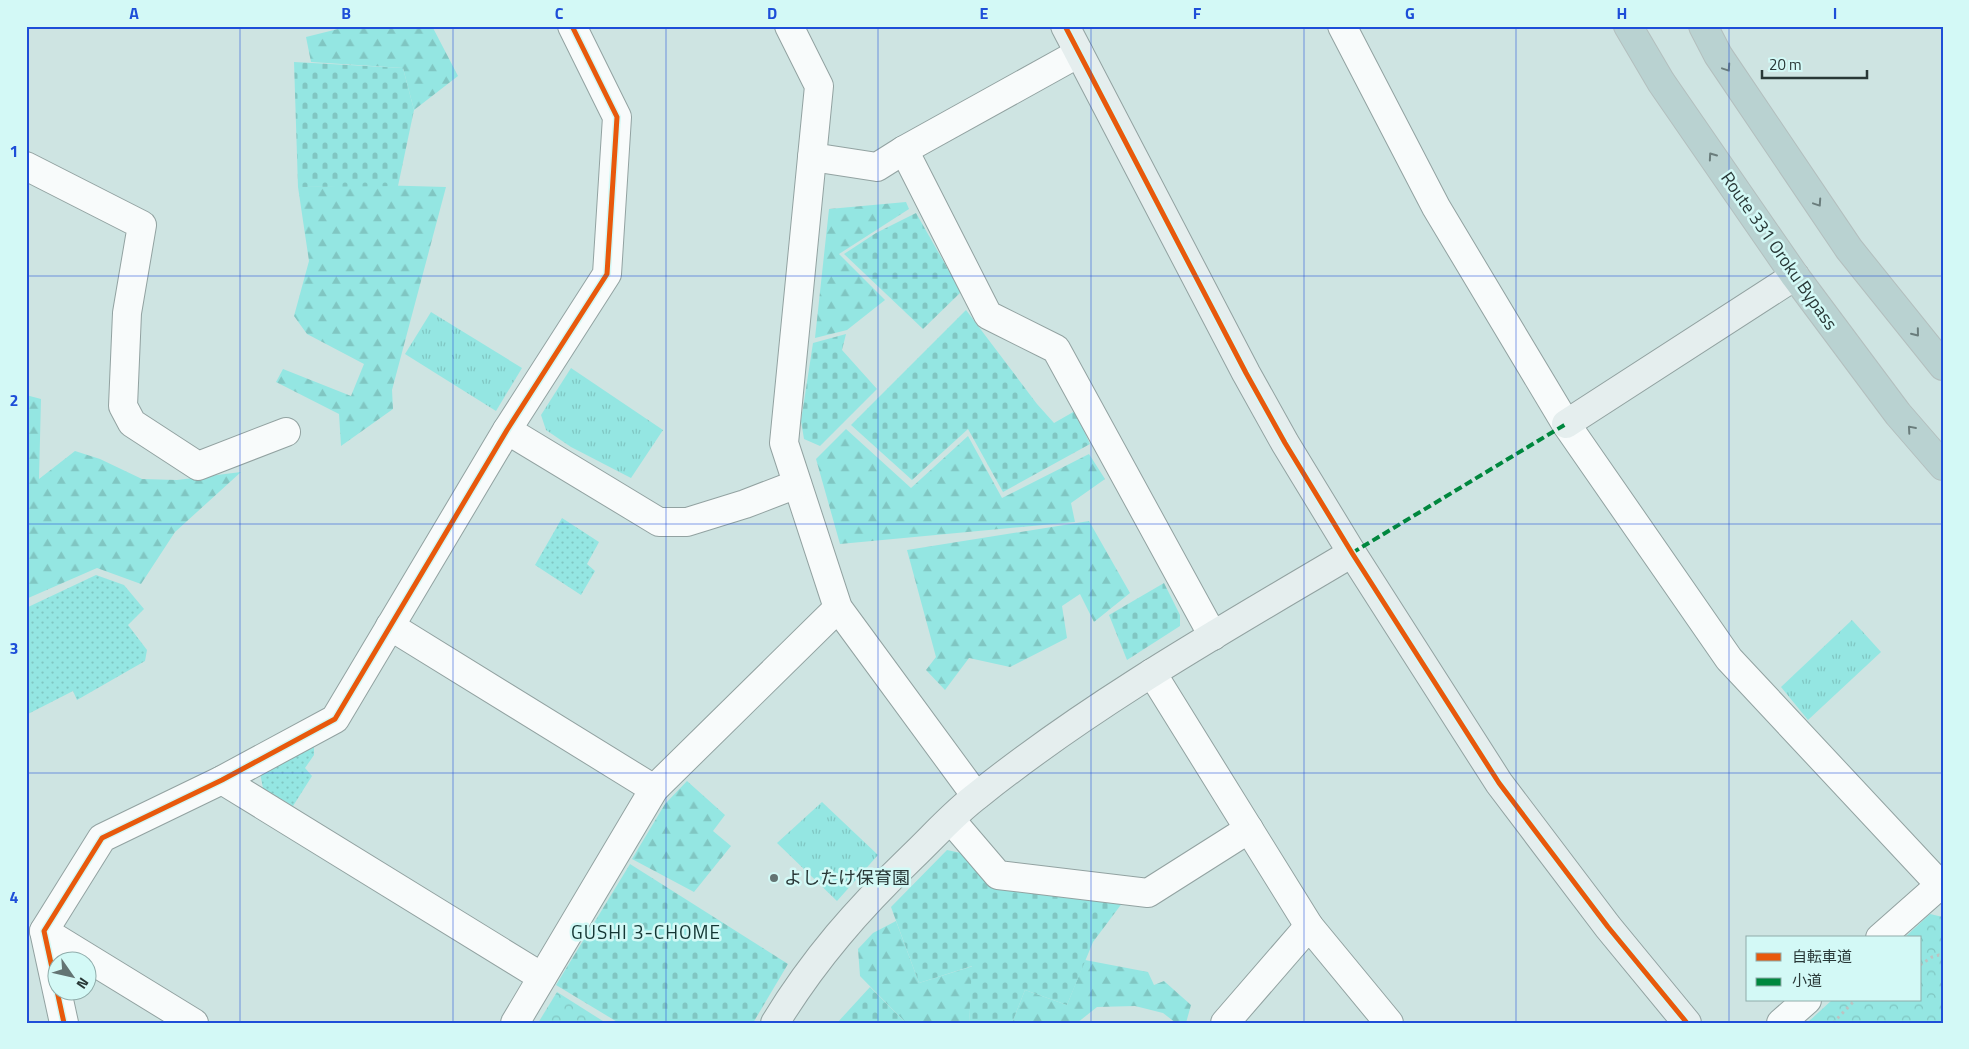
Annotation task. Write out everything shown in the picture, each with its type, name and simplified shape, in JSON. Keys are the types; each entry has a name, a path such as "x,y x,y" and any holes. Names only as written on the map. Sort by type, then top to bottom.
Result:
{"highway":[{"name":"Route 331 Oroku Bypass","path":"1628,26 1661,82 1795,276 1898,414 1943,466"},
{"path":"1703,26 1718,54 1849,249 1943,366"}],"street":[{"path":"64,1023 44,932 102,838 222,780 335,719 507,430 607,274 617,117 572,26"},
{"path":"788,26 819,86 784,443 838,608 976,796"},
{"path":"1065,26 1246,373 1352,553 1499,783 1608,927 1687,1023"},
{"path":"1342,26 1436,207 1566,424 1729,659 1941,887 1882,936"},
{"path":"812,156 877,167 904,150 1079,53"},
{"path":"904,150 988,315 1056,349 1214,636"},
{"path":"26,166 142,225 127,313 123,406 132,423 198,466 286,432"},
{"path":"1566,424 1795,276"},
{"path":"507,430 659,522 687,522 744,504 797,484"},
{"path":"776,1023 829,944 871,897 976,796 1058,734 1152,673 1352,553"},
{"path":"515,1023 654,789 838,608"},
{"path":"390,626 654,789"},
{"path":"1152,673 1310,926 1388,1023"},
{"path":"222,780 542,976"},
{"path":"951,820 998,875 1148,892 1249,829"},
{"path":"1225,1023 1310,926"},
{"path":"44,932 194,1023"},
{"path":"1781,1023 1805,1002"}],"path":[{"path":"1922,964 1939,955 1943,958"},
{"path":"1833,1023 1853,1002"}],"green space":[{"path":"339,26 432,26 458,76 414,110 403,68 311,62 306,37 338,29"},
{"path":"294,62 403,68 414,110 398,186 298,187"},
{"path":"375,185 446,187 392,390 393,409 341,446 339,414 276,382 283,369 351,396 364,364 307,334 294,316 309,261 298,187"},
{"path":"906,202 909,209 839,254 885,300 847,330 815,338 829,209"},
{"path":"916,213 961,292 923,329 844,254 876,233"},
{"path":"966,310 1037,404 1054,423 1075,411 1090,444 1003,492 968,429 912,480 851,425"},
{"path":"431,312 522,368 496,411 405,354"},
{"path":"846,334 842,350 877,389 820,446 804,439 801,421 813,343"},
{"path":"571,368 663,430 631,478 571,447 546,430 541,415"},
{"path":"26,395 41,399 39,479 75,451 100,459 142,479 177,480 241,472 175,532 141,584 97,568 26,599"},
{"path":"846,429 911,488 968,436 1002,498 1089,454 1105,479 1071,503 1075,522 840,544 816,459"},
{"path":"562,518 599,542 587,564 595,571 581,595 535,565"},
{"path":"1089,521 1130,593 1094,622 1080,594 1062,606 1067,638 1010,667 969,658 945,690 926,670 936,657 907,550"},
{"path":"96,575 124,585 144,609 128,625 147,650 145,661 77,700 73,691 26,715 26,608"},
{"path":"1164,583 1180,615 1180,626 1127,660 1109,615"},
{"path":"1852,620 1881,652 1808,720 1781,687"},
{"path":"314,747 314,755 305,768 312,776 293,806 263,788 260,773"},
{"path":"687,781 725,815 713,831 731,846 694,892 632,859 665,804"},
{"path":"822,802 878,855 837,901 777,843"},
{"path":"947,850 961,853 990,886 1123,902 1093,942 1067,1005 1025,990 1012,1023 969,1023 972,966 919,983 891,907"},
{"path":"630,864 788,964 753,1023 619,1023 556,985"},
{"path":"1930,914 1943,917 1943,1023 1807,1023 1830,1002 1922,1002 1922,936 1906,936"},
{"path":"896,921 919,983 973,966 969,1023 906,1023 860,976 858,949 873,933"},
{"path":"1085,960 1148,972 1154,985 1164,981 1191,1005 1186,1023 1176,1023 1163,1013 1135,1006 1097,1007 1077,1023 1012,1023 1025,990 1067,1005"},
{"path":"870,987 906,1023 837,1023"},
{"path":"557,992 606,1023 538,1023"}],"marked path":[{"path":"1352,553 1566,424"}],"cycle path":[{"path":"64,1023 44,931 102,838 222,780 335,719 507,430 607,274 617,117 572,26"},
{"path":"1065,26 1246,373 1285,443 1352,553 1499,783 1608,927 1687,1023"}],"place":[{"name":"よしたけ保育園","path":"774,878"}],"district":[{"name":"GUSHI 3-CHOME","path":"646,932"}]}
